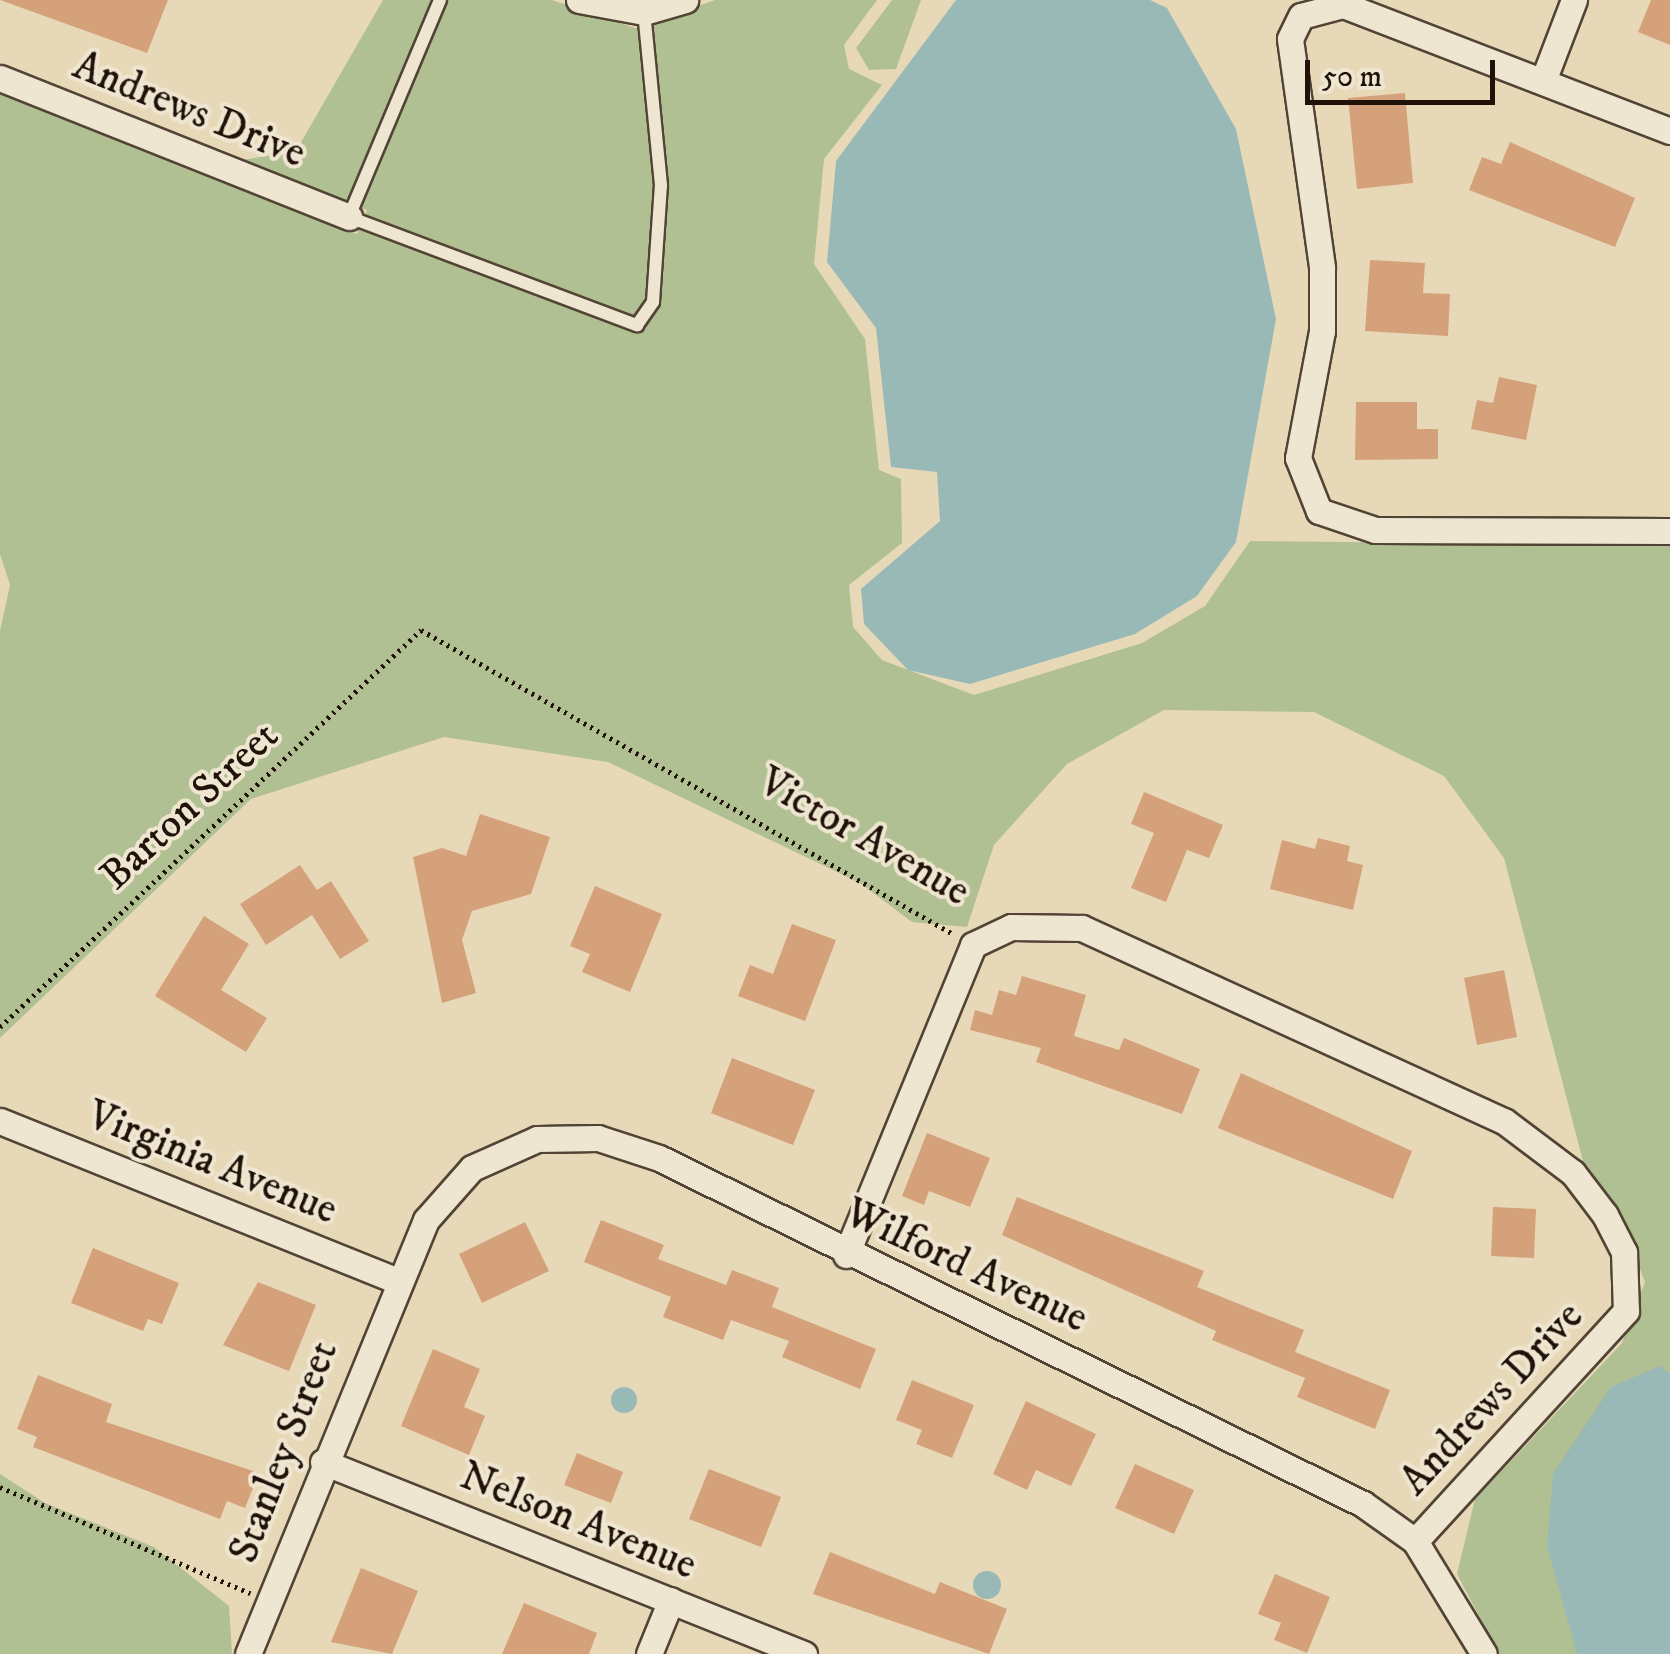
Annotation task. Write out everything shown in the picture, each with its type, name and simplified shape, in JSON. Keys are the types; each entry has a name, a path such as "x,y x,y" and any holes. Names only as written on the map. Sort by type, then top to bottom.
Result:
{"street":[{"path":"579,0 644,12 684,0"},
{"path":"1544,81 1574,0"},
{"path":"1670,131 1343,4 1301,16 1288,67 1322,268 1322,330 1298,458 1319,511 1375,530 1670,532"},
{"name":"Andrews Drive","path":"0,78 349,217"},
{"name":"Victor Avenue","path":"972,946 1011,927 1082,928 1504,1121"},
{"path":"846,1255 972,946"},
{"name":"Virginia Avenue","path":"0,1121 394,1279"},
{"name":"Andrews Drive","path":"1414,1542 1626,1311 1624,1252 1605,1216 1573,1174 1504,1121"},
{"name":"Wilford Avenue","path":"394,1279 426,1220 472,1168 537,1139 598,1138 658,1158 846,1255 1290,1463 1414,1542 1484,1654"},
{"name":"Stanley Street","path":"248,1654 394,1279"},
{"name":"Nelson Avenue","path":"323,1462 804,1654"},
{"path":"650,1654 671,1600"}],"lane":[{"path":"440,0 349,217 637,325 648,319 661,185 644,12"}],"path":[{"name":"Victor Avenue","path":"421,630 972,946"},
{"name":"Barton Street","path":"0,1027 421,630"},
{"path":"0,1487 168,1565 270,1600"}],"green space":[{"path":"383,0 552,0 635,28 715,0 877,0 844,45 849,69 882,85 824,159 814,264 865,339 879,470 901,479 902,543 849,585 853,627 882,660 974,695 1142,643 1205,606 1250,541 1670,545 1670,1654 1499,1654 1457,1574 1475,1499 1622,1343 1645,1282 1617,1209 1584,1165 1504,858 1444,776 1314,712 1164,710 1067,764 994,845 967,927 912,922 860,883 608,762 444,737 251,799 0,1038 0,631 10,585 0,554 0,92 357,234 367,210 242,160 296,151"},
{"path":"892,0 921,0 896,69 869,70 856,48"},
{"path":"0,1474 45,1503 154,1547 229,1606 232,1654 0,1654"}],"water":[{"path":"956,0 1150,0 1167,8 1236,129 1276,319 1236,542 1197,596 1135,634 970,684 908,670 864,624 861,589 940,521 937,472 891,467 876,328 827,262 836,161"},
{"path":"1660,1366 1670,1374 1670,1654 1577,1654 1547,1546 1553,1474 1611,1387"},
{"path":"624,1387 633,1391 637,1400 633,1409 624,1413 615,1409 611,1400 615,1391"},
{"path":"987,1571 997,1575 1001,1585 997,1595 987,1599 977,1595 973,1585 977,1575"}],"building":[{"path":"0,0 168,0 147,53"},
{"path":"1651,0 1670,0 1670,45 1638,32"},
{"path":"1405,93 1413,183 1357,189 1348,98"},
{"path":"1510,142 1635,198 1615,247 1469,190 1482,157 1501,164"},
{"path":"1370,260 1425,263 1423,293 1450,294 1448,336 1365,331"},
{"path":"1499,377 1537,385 1526,440 1471,429 1477,400 1493,403"},
{"path":"1356,402 1417,402 1417,429 1438,429 1438,459 1355,460"},
{"path":"1144,792 1223,825 1209,858 1187,850 1166,902 1131,888 1154,833 1131,824"},
{"path":"480,814 550,837 531,894 472,911 462,940 476,993 442,1003 413,857 442,848 466,856"},
{"path":"1318,838 1350,846 1347,861 1363,865 1353,910 1270,889 1282,840 1315,849"},
{"path":"300,865 317,890 331,881 369,941 340,959 312,915 266,945 240,904"},
{"path":"595,886 662,914 630,992 582,972 590,954 570,946"},
{"path":"204,916 249,944 221,990 267,1018 246,1052 155,996"},
{"path":"792,924 836,940 805,1021 738,996 750,965 773,974"},
{"path":"1504,970 1517,1037 1477,1045 1464,978"},
{"path":"1022,976 1086,995 1074,1036 1119,1050 1124,1038 1200,1069 1182,1114 1036,1062 1041,1048 970,1030 975,1010 992,1015 999,990 1016,995"},
{"path":"732,1058 815,1090 793,1145 711,1113"},
{"path":"1241,1073 1412,1151 1393,1199 1218,1128"},
{"path":"927,1133 990,1158 970,1207 929,1191 924,1205 902,1196"},
{"path":"1017,1197 1204,1271 1197,1287 1304,1330 1295,1352 1390,1390 1375,1429 1297,1397 1305,1378 1212,1340 1216,1331 1002,1235"},
{"path":"1493,1207 1536,1209 1534,1258 1491,1256"},
{"path":"601,1220 664,1245 658,1259 726,1285 732,1270 779,1288 772,1307 876,1349 860,1389 782,1357 789,1341 731,1320 723,1340 663,1317 671,1297 584,1262"},
{"path":"525,1222 549,1271 482,1303 459,1254"},
{"path":"93,1248 179,1283 162,1324 148,1319 143,1331 71,1303"},
{"path":"258,1282 316,1305 289,1371 223,1345"},
{"path":"433,1349 480,1369 464,1407 485,1416 469,1455 401,1426"},
{"path":"38,1375 112,1404 106,1422 259,1473 245,1508 227,1501 220,1519 33,1447 37,1437 17,1429"},
{"path":"912,1380 974,1405 952,1458 916,1444 922,1430 896,1420"},
{"path":"1026,1401 1096,1434 1071,1486 1036,1470 1027,1490 993,1474"},
{"path":"577,1453 623,1472 611,1503 564,1485"},
{"path":"1135,1464 1194,1490 1174,1534 1115,1508"},
{"path":"709,1469 781,1497 761,1547 689,1519"},
{"path":"830,1552 935,1594 940,1582 1007,1609 989,1654 813,1594"},
{"path":"361,1568 418,1591 392,1654 331,1642"},
{"path":"1275,1574 1330,1597 1307,1653 1274,1640 1281,1623 1258,1614"},
{"path":"524,1603 597,1633 589,1654 502,1654"}]}
